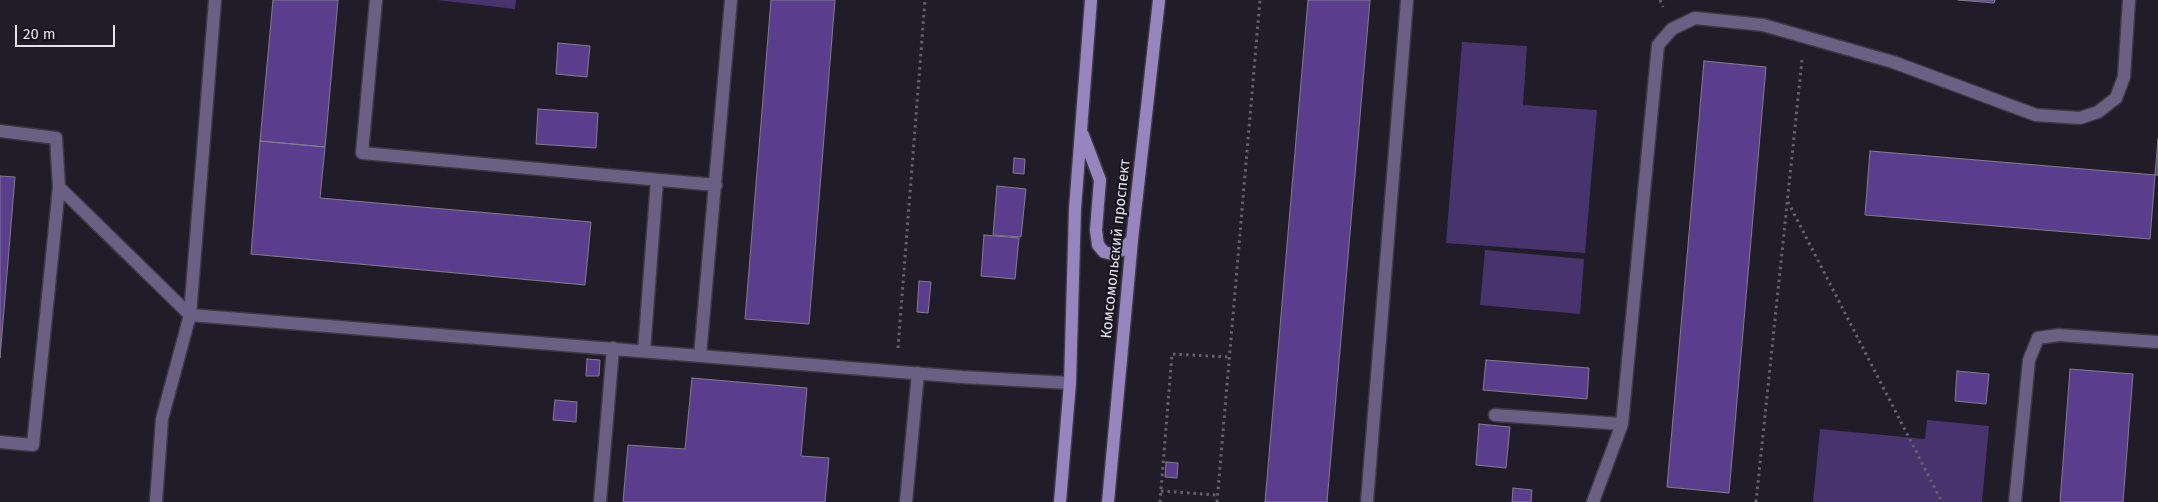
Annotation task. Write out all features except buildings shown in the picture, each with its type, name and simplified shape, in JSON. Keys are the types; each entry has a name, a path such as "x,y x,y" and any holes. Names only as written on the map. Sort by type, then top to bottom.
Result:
{"main road":[{"path":"1060,502 1070,383 1075,209 1091,0"},
{"name":"Комсомольский проспект","path":"1108,502 1132,240 1159,0"},
{"path":"1082,131 1100,180 1096,230 1098,245 1104,252 1112,254 1120,251 1132,240"}],"lane":[{"path":"156,502 162,418 190,315 215,0"},
{"path":"376,0 362,154 716,185"},
{"path":"700,356 731,0"},
{"path":"1367,502 1407,0"},
{"path":"1593,502 1622,424 1658,45 1672,29 1695,18 1763,25 1893,62 2036,114 2080,118 2098,112 2116,98 2124,78 2129,0"},
{"path":"0,131 56,138 59,187 33,445 0,442"},
{"path":"644,351 656,180"},
{"path":"59,187 190,315 918,373 1070,383"},
{"path":"2015,502 2029,360 2038,338 2059,334 2158,342"},
{"path":"600,502 613,348"},
{"path":"906,502 918,373"},
{"path":"1495,415 1622,424"}],"path":[{"path":"896,371 925,0"},
{"path":"1217,502 1260,0"},
{"path":"1756,502 1804,38"},
{"path":"1788,202 1942,502"},
{"path":"1160,502 1172,354 1229,358"},
{"path":"1161,491 1217,496"}],"shaded area":[{"path":"437,0 516,0 515,9"},
{"path":"1462,42 1527,46 1523,105 1597,110 1585,253 1446,243"},
{"path":"1485,250 1584,259 1580,314 1480,305"},
{"path":"1927,420 1989,426 1982,502 1813,502 1820,429 1925,439"}]}
